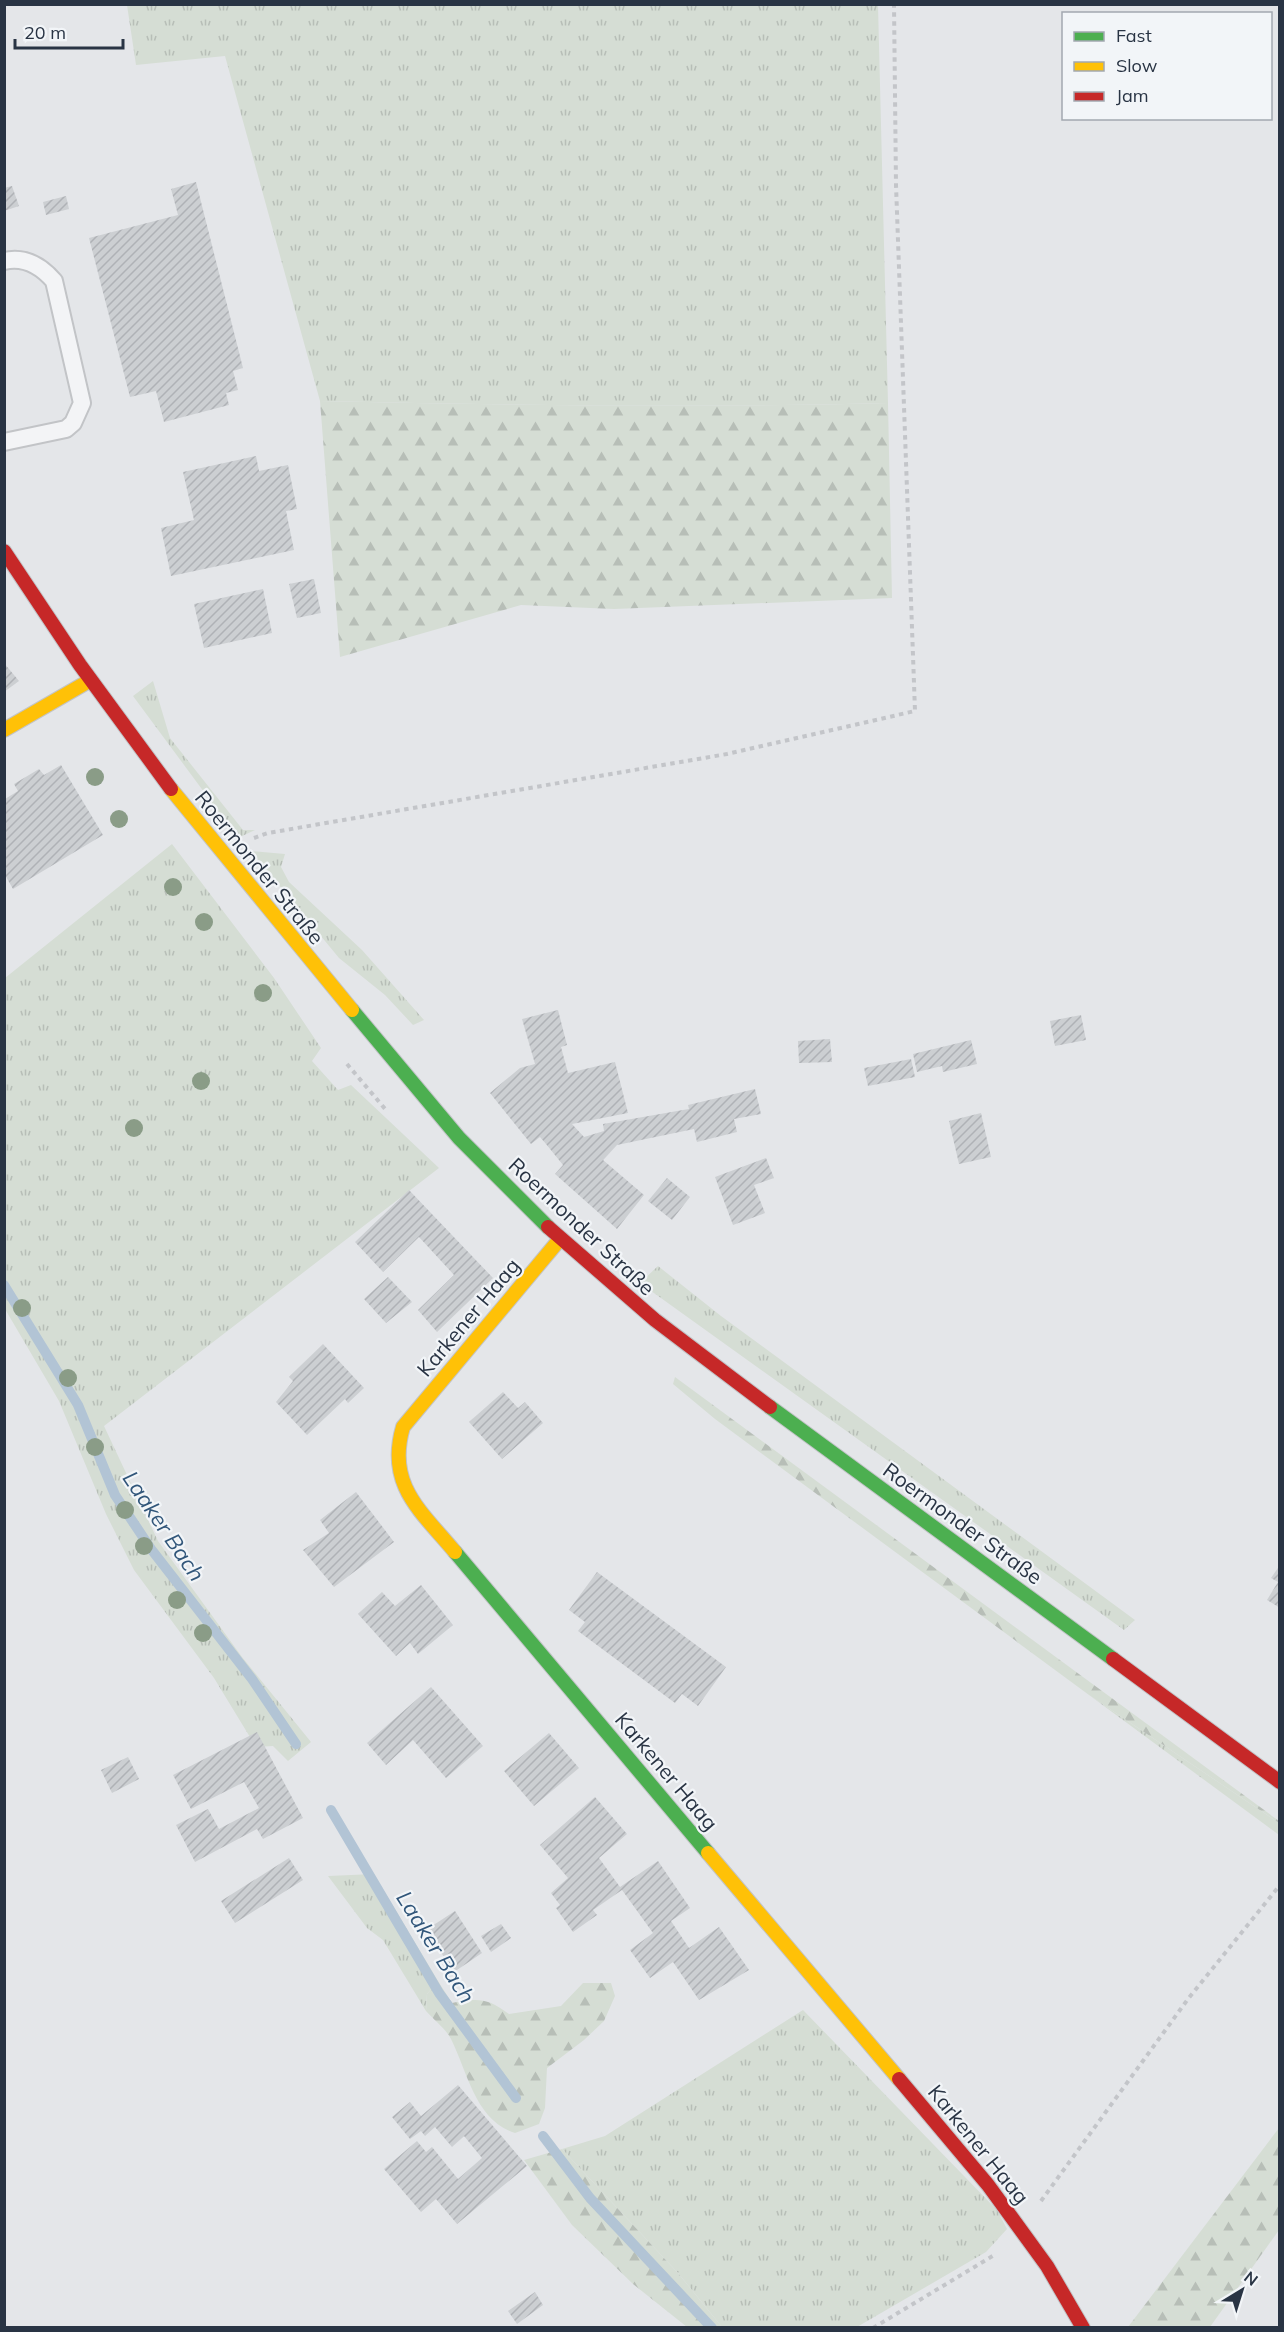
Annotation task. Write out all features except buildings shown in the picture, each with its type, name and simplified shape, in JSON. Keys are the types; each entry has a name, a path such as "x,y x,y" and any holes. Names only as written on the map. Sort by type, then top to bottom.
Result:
{"main road":[{"name":"Roermonder Straße","path":"4,551 89,681 219,851 438,1112 501,1183 627,1298 708,1362 1280,1782"},
{"path":"4,730 89,681"},
{"name":"Karkener Haag","path":"560,1239 403,1427 395,1449 399,1474 406,1493 988,2185 1047,2266 1083,2328"}],"lane":[{"path":"4,261 28,261 40,267 54,281 82,403 73,423 66,429 4,442"}],"path":[{"path":"219,851 268,833 727,754 915,711 896,184 894,4"},
{"path":"873,2328 1002,2250 1021,2229 1188,1999 1280,1885"}],"green space":[{"path":"127,5 878,5 888,403 604,405 320,401 225,56 136,65"},
{"path":"320,401 604,405 888,403 892,598 614,609 521,605 340,657"},
{"path":"153,681 170,738 243,830 255,830 238,838 133,696"},
{"path":"172,844 274,978 321,1048 312,1061 338,1090 351,1085 439,1168 104,1426 158,1541 242,1657 311,1742 288,1761 273,1746 256,1747 214,1678 134,1570 106,1514 59,1401 5,1309 5,978"},
{"path":"251,851 285,854 281,867 289,882 362,950 424,1020 413,1025 385,995 339,958"},
{"path":"658,1266 721,1316 1135,1620 1124,1630 640,1283"},
{"path":"675,1377 1279,1823 1089,1695 715,1419 673,1384"},
{"path":"1089,1695 1279,1823 1279,1835"},
{"path":"374,1874 438,1981 427,1994 426,2011 383,1940 367,1928 328,1876"},
{"path":"438,1981 452,2003 469,2000 488,2002 509,2014 561,2006 583,1983 611,1983 615,1996 604,2021 584,2040 547,2068 545,2108 539,2124 515,2133 501,2127 482,2107 474,2094 451,2039 426,2011 427,1994"},
{"path":"803,2010 997,2210 1007,2229 986,2252 857,2327 722,2327 678,2273 562,2149 605,2136"},
{"path":"1279,2128 1279,2230 1210,2327 1128,2327"},
{"path":"562,2149 678,2273 722,2327 687,2327 633,2284 572,2225 524,2160"}],"waterway":[{"name":"Laaker Bach","path":"4,1285 78,1405 115,1495 151,1549 252,1679 296,1744"},
{"name":"Laaker Bach","path":"331,1810 439,1993 516,2098"},
{"name":"Laaker Bach","path":"543,2136 590,2198 712,2328"}],"traffic: fast":[{"path":"352,1010 459,1138 548,1227"},
{"path":"770,1407 1113,1659"},
{"path":"455,1552 708,1853"}],"traffic: slow":[{"path":"4,730 89,681"},
{"path":"171,789 352,1010"},
{"path":"455,1552 419,1510 403,1481 399,1465 399,1447 403,1427 560,1239"},
{"path":"708,1853 899,2079"}],"traffic: jam":[{"path":"4,551 80,665 171,789"},
{"path":"548,1227 655,1320 770,1407"},
{"path":"1113,1659 1280,1782"},
{"path":"899,2079 988,2185 1047,2266 1083,2328"}]}
